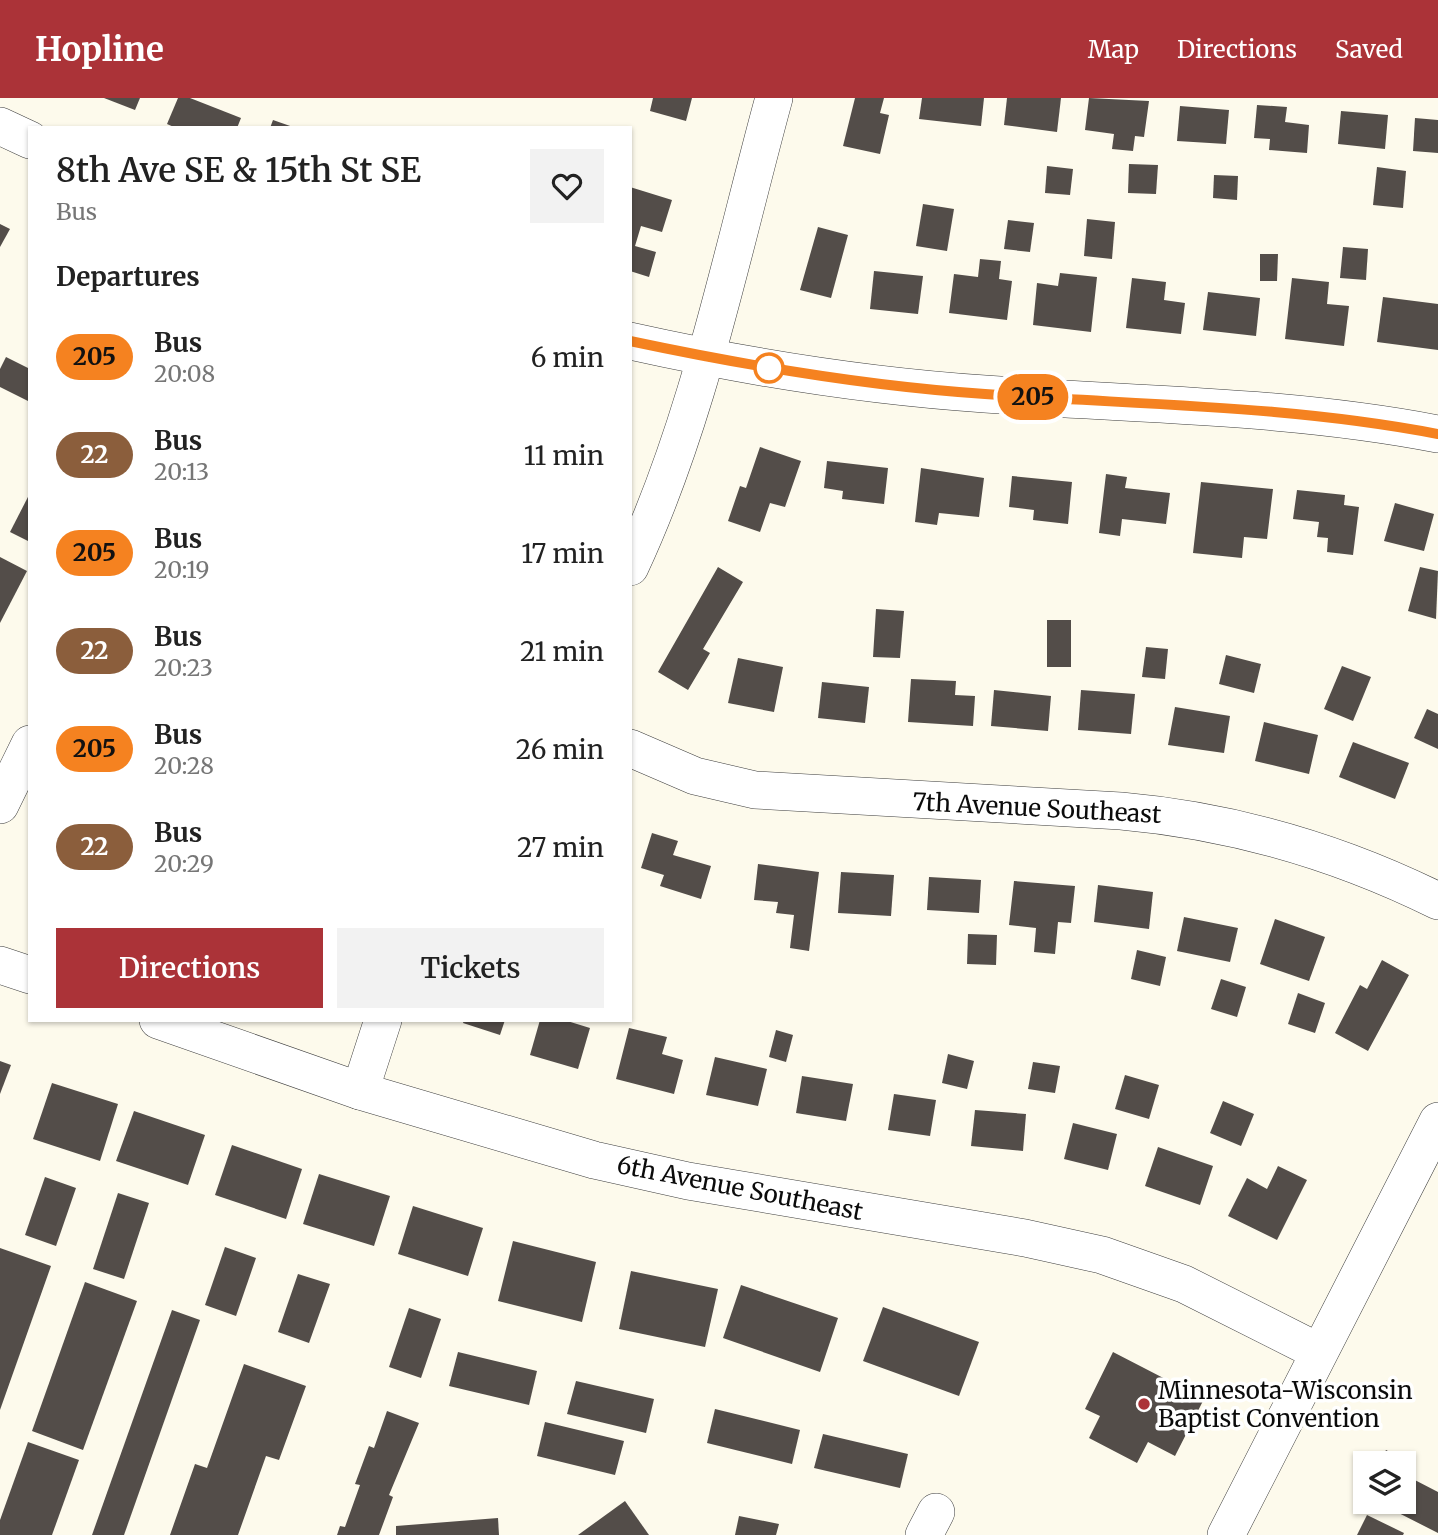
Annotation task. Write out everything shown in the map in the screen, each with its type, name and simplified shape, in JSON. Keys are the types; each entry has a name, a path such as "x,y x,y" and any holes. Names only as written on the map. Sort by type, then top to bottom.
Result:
{"street":[{"path":"632,563 678,450 774,98"},
{"path":"0,126 28,139"},
{"path":"632,341 704,357 908,388 1262,410 1336,417 1438,434"},
{"path":"0,805 28,748"},
{"name":"7th Avenue Southeast","path":"632,749 695,776 755,790 1121,811 1175,816 1231,826 1327,853 1438,901"},
{"path":"0,965 28,974"},
{"name":"6th Avenue Southeast","path":"164,1022 360,1091 544,1147 688,1181 1024,1238 1102,1255 1184,1284 1319,1352"},
{"path":"360,1091 382,1022"},
{"path":"1234,1532 1319,1352 1426,1173 1438,1121"}],"building":[{"path":"104,98 140,98 135,110"},
{"path":"178,98 190,98 241,118 238,126 167,124"},
{"path":"653,98 692,98 686,121 650,111"},
{"path":"855,98 884,98 880,113 889,115 880,154 843,146"},
{"path":"922,98 984,98 981,126 919,119"},
{"path":"1007,98 1061,98 1057,132 1004,125"},
{"path":"1089,98 1149,101 1144,137 1135,136 1133,151 1112,149 1114,134 1085,130"},
{"path":"1257,105 1287,107 1285,122 1309,125 1307,153 1269,150 1270,139 1254,138"},
{"path":"1180,106 1229,110 1226,144 1177,141"},
{"path":"1341,111 1388,115 1385,149 1338,144"},
{"path":"1415,118 1438,120 1438,153 1413,151"},
{"path":"273,120 290,126 271,126"},
{"path":"1129,164 1158,165 1156,194 1128,193"},
{"path":"1047,166 1073,169 1070,195 1045,193"},
{"path":"1377,167 1406,171 1403,208 1373,205"},
{"path":"1214,175 1238,176 1237,200 1213,198"},
{"path":"632,188 672,200 662,232 641,226 635,246 656,252 649,277 632,272"},
{"path":"923,204 954,209 947,251 916,246"},
{"path":"1087,219 1115,222 1112,259 1084,256"},
{"path":"1008,220 1034,223 1030,252 1004,249"},
{"path":"0,224 10,229 0,247"},
{"path":"818,227 848,235 831,298 800,290"},
{"path":"1343,247 1368,249 1366,280 1340,278"},
{"path":"1260,254 1278,254 1277,281 1260,281"},
{"path":"980,259 1001,261 999,279 1012,281 1007,320 949,313 954,274 978,277"},
{"path":"874,271 923,276 918,314 870,309"},
{"path":"1060,273 1097,277 1091,332 1033,325 1037,283 1058,286"},
{"path":"1132,278 1166,282 1164,300 1185,303 1181,334 1126,328"},
{"path":"1292,278 1329,282 1327,304 1349,306 1344,346 1285,339"},
{"path":"1208,292 1260,298 1256,336 1203,330"},
{"path":"1383,297 1438,304 1438,350 1377,342"},
{"path":"6,357 28,368 28,401 0,387 0,369"},
{"path":"760,447 801,461 785,507 770,503 760,532 728,521 740,486 746,488"},
{"path":"827,461 888,468 884,504 842,499 843,491 824,488"},
{"path":"921,468 984,478 979,517 939,513 937,525 915,522"},
{"path":"1106,474 1127,477 1125,488 1170,493 1166,524 1122,519 1120,536 1099,533"},
{"path":"1012,476 1072,482 1068,524 1033,520 1034,510 1009,507"},
{"path":"1201,482 1273,489 1267,539 1244,537 1242,558 1193,553"},
{"path":"1297,490 1345,495 1344,505 1359,507 1353,555 1327,552 1328,538 1317,537 1319,522 1293,519"},
{"path":"28,497 28,541 10,532"},
{"path":"1395,503 1434,514 1424,551 1384,541"},
{"path":"0,557 27,571 0,623"},
{"path":"718,567 743,582 703,649 710,653 688,690 658,672"},
{"path":"1420,567 1438,571 1436,619 1408,611"},
{"path":"876,609 904,611 900,658 873,657"},
{"path":"1047,620 1071,620 1071,667 1047,667"},
{"path":"1146,647 1168,649 1165,679 1142,677"},
{"path":"1226,655 1261,664 1254,693 1219,684"},
{"path":"738,658 783,667 774,712 728,703"},
{"path":"1342,666 1371,677 1353,721 1324,709"},
{"path":"911,679 956,681 955,695 975,696 973,726 908,722"},
{"path":"822,682 869,687 865,723 818,718"},
{"path":"994,690 1051,696 1048,731 991,726"},
{"path":"1081,690 1135,694 1131,734 1078,730"},
{"path":"1175,707 1230,716 1224,753 1168,745"},
{"path":"1427,709 1438,714 1438,749 1414,738"},
{"path":"1264,722 1318,735 1309,774 1255,761"},
{"path":"1353,742 1409,763 1395,799 1339,777"},
{"path":"652,833 678,841 673,855 711,866 701,899 660,886 664,875 641,868"},
{"path":"758,864 819,872 809,951 790,948 794,915 776,913 778,902 754,900"},
{"path":"841,872 894,875 891,916 838,913"},
{"path":"929,877 981,880 979,913 927,910"},
{"path":"1014,881 1075,886 1071,923 1058,922 1055,954 1034,952 1036,928 1009,925"},
{"path":"1098,885 1153,892 1149,929 1094,922"},
{"path":"1184,917 1238,928 1230,962 1177,951"},
{"path":"1275,919 1325,937 1309,981 1260,964"},
{"path":"968,934 997,935 996,965 967,964"},
{"path":"1137,950 1166,957 1160,986 1131,979"},
{"path":"1382,960 1409,975 1368,1051 1335,1033 1360,985 1367,989"},
{"path":"1221,979 1246,987 1237,1017 1211,1009"},
{"path":"1298,993 1325,1003 1315,1033 1288,1024"},
{"path":"463,1022 504,1022 500,1035"},
{"path":"539,1022 570,1022 590,1028 578,1069 530,1055"},
{"path":"629,1028 667,1037 662,1054 683,1060 674,1094 616,1079"},
{"path":"776,1030 793,1035 786,1062 769,1057"},
{"path":"948,1054 974,1061 967,1089 942,1083"},
{"path":"715,1057 767,1069 758,1106 706,1095"},
{"path":"0,1061 11,1065 0,1094"},
{"path":"1033,1062 1060,1066 1055,1093 1028,1089"},
{"path":"1125,1075 1159,1085 1149,1119 1115,1109"},
{"path":"802,1076 853,1084 846,1121 796,1113"},
{"path":"52,1083 118,1104 100,1161 33,1139"},
{"path":"894,1094 936,1100 930,1136 888,1130"},
{"path":"1223,1101 1254,1114 1241,1146 1210,1133"},
{"path":"975,1110 1026,1114 1023,1151 971,1146"},
{"path":"134,1111 205,1135 188,1185 116,1161"},
{"path":"1073,1123 1117,1134 1108,1170 1064,1159"},
{"path":"232,1145 302,1169 286,1219 215,1195"},
{"path":"1158,1147 1213,1166 1200,1205 1145,1186"},
{"path":"1278,1166 1307,1180 1277,1240 1228,1216 1247,1178 1267,1189"},
{"path":"319,1174 390,1196 374,1246 303,1224"},
{"path":"45,1177 76,1188 56,1246 25,1235"},
{"path":"118,1193 149,1203 124,1279 93,1269"},
{"path":"413,1206 483,1228 468,1276 398,1254"},
{"path":"513,1241 596,1262 582,1322 498,1301"},
{"path":"225,1247 256,1258 236,1316 205,1305"},
{"path":"0,1248 51,1266 0,1410"},
{"path":"631,1271 718,1289 705,1347 619,1329"},
{"path":"298,1274 330,1284 309,1343 278,1332"},
{"path":"85,1282 137,1301 83,1450 32,1431"},
{"path":"741,1285 838,1318 820,1372 723,1338"},
{"path":"883,1307 979,1342 959,1396 863,1361"},
{"path":"409,1308 441,1319 421,1378 389,1367"},
{"path":"172,1310 200,1320 124,1535 92,1535"},
{"path":"458,1352 537,1371 529,1405 449,1386"},
{"name":"Minnesota-Wisconsin Baptist Convention","path":"1113,1352 1204,1399 1175,1456 1148,1442 1137,1463 1089,1438 1100,1416 1085,1409"},
{"path":"244,1364 306,1386 279,1460 266,1456 238,1535 170,1535 195,1464 207,1468"},
{"path":"576,1381 654,1399 646,1433 567,1414"},
{"path":"715,1409 800,1430 792,1464 707,1443"},
{"path":"387,1411 419,1423 389,1495 393,1497 379,1535 337,1535 340,1526 345,1527 360,1485 355,1484 369,1446 374,1448"},
{"path":"545,1422 624,1441 615,1475 537,1456"},
{"path":"823,1434 908,1454 900,1488 814,1468"},
{"path":"28,1442 79,1460 52,1535 0,1535 0,1520"},
{"path":"1416,1481 1438,1492 1438,1533 1401,1514 1416,1514"},
{"path":"625,1501 649,1535 578,1535"},
{"path":"1367,1515 1404,1533 1403,1535 1357,1535"},
{"path":"739,1516 779,1524 776,1535 735,1535"},
{"path":"498,1518 499,1535 396,1535 396,1526"}],"bus line":[{"name":"205","path":"632,341 833,379 908,388 1262,410 1336,417 1438,434"}],"place":[{"name":"Minnesota-Wisconsin Baptist Convention","path":"1144,1404"}]}
